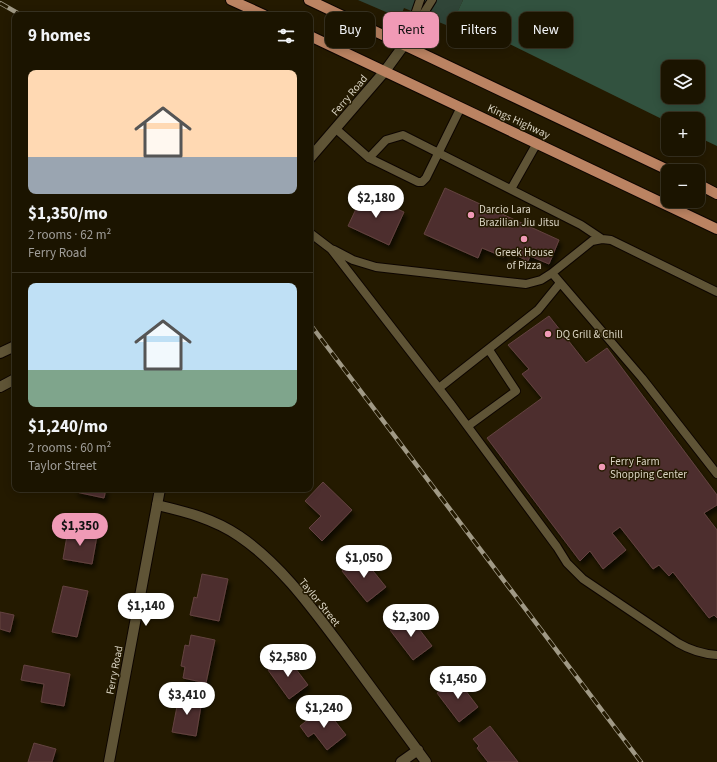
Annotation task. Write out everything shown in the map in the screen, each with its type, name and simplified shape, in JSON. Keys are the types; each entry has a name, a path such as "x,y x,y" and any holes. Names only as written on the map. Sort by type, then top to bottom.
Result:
{"main road":[{"path":"231,0 257,12"},
{"name":"Kings Highway","path":"309,0 383,35"},
{"name":"Kings Highway","path":"313,37 717,229"},
{"name":"Kings Highway","path":"410,48 661,167"},
{"path":"705,188 717,194"}],"street":[{"name":"Ferry Road","path":"313,155 385,71 402,48"},
{"path":"0,353 12,347"},
{"path":"0,387 12,381"},
{"name":"Ferry Road","path":"109,762 159,492"},
{"name":"Taylor Street","path":"157,505 208,519 238,535 261,552 289,582 326,628 426,762"},
{"path":"401,762 418,750"}],"lane":[{"path":"416,12 420,0"},
{"path":"425,12 432,0"},
{"path":"336,129 369,158 418,182 422,182 426,178 461,107"},
{"path":"369,158 386,140 403,135 581,225 602,239"},
{"path":"511,189 537,143"},
{"path":"313,235 331,249 353,260 376,267 526,284 541,280 552,273 592,241 602,239 611,240 717,292"},
{"path":"331,249 468,426 567,563 583,580 678,643 706,654 717,655"},
{"path":"552,273 642,378 717,474"},
{"path":"439,388 538,310 560,283"},
{"path":"468,426 516,390 489,350"}],"green space":[{"path":"358,0 463,0 458,12 447,12 447,25 439,22 439,12 414,12 404,8 402,12 386,12"},
{"path":"463,0 717,0 717,146 705,140 705,112 661,112 661,119 511,45 511,12 457,12"}],"building":[{"path":"445,188 559,240 549,264 530,256 528,261 507,251 504,257 482,248 478,258 424,234"},
{"path":"363,194 404,212 389,245 348,226"},
{"name":"Ferry Farm Shopping Center","path":"549,316 586,363 607,348 717,495 717,505 704,513 717,530 717,618 714,615 709,618 673,572 669,576 659,565 653,569 620,527 612,533 626,550 603,569 590,551 580,561 487,438 542,398 522,374 529,369 508,345"},
{"path":"323,482 352,510 322,541 309,528 321,516 305,501"},
{"path":"76,492 105,492 104,498"},
{"path":"68,530 97,536 92,564 63,559"},
{"path":"361,556 386,587 367,602 342,571"},
{"path":"202,574 228,579 219,621 190,615 194,597 197,598"},
{"path":"63,586 88,591 77,637 52,632"},
{"path":"0,612 14,615 10,632 0,629"},
{"path":"409,616 432,646 413,660 390,630"},
{"path":"191,635 215,640 206,683 183,678 185,667 181,666 185,645 189,646"},
{"path":"286,656 308,685 289,699 268,670"},
{"path":"24,665 70,674 64,706 41,702 44,684 21,680"},
{"path":"456,678 478,707 459,722 437,693"},
{"path":"179,696 202,700 196,736 172,732"},
{"path":"324,707 346,735 327,750 314,733 308,737 300,726"},
{"path":"490,726 518,762 488,762 477,748 479,746 473,739"},
{"path":"34,743 56,749 52,762 28,762"}],"railway":[{"path":"0,3 16,12"},
{"path":"313,328 641,762"}],"place":[{"name":"Darcio Lara Brazilian Jiu Jitsu","path":"471,215"},
{"name":"Greek House of Pizza","path":"524,239"},
{"name":"DQ Grill & Chill","path":"548,334"},
{"name":"Ferry Farm Shopping Center","path":"602,467"}]}
